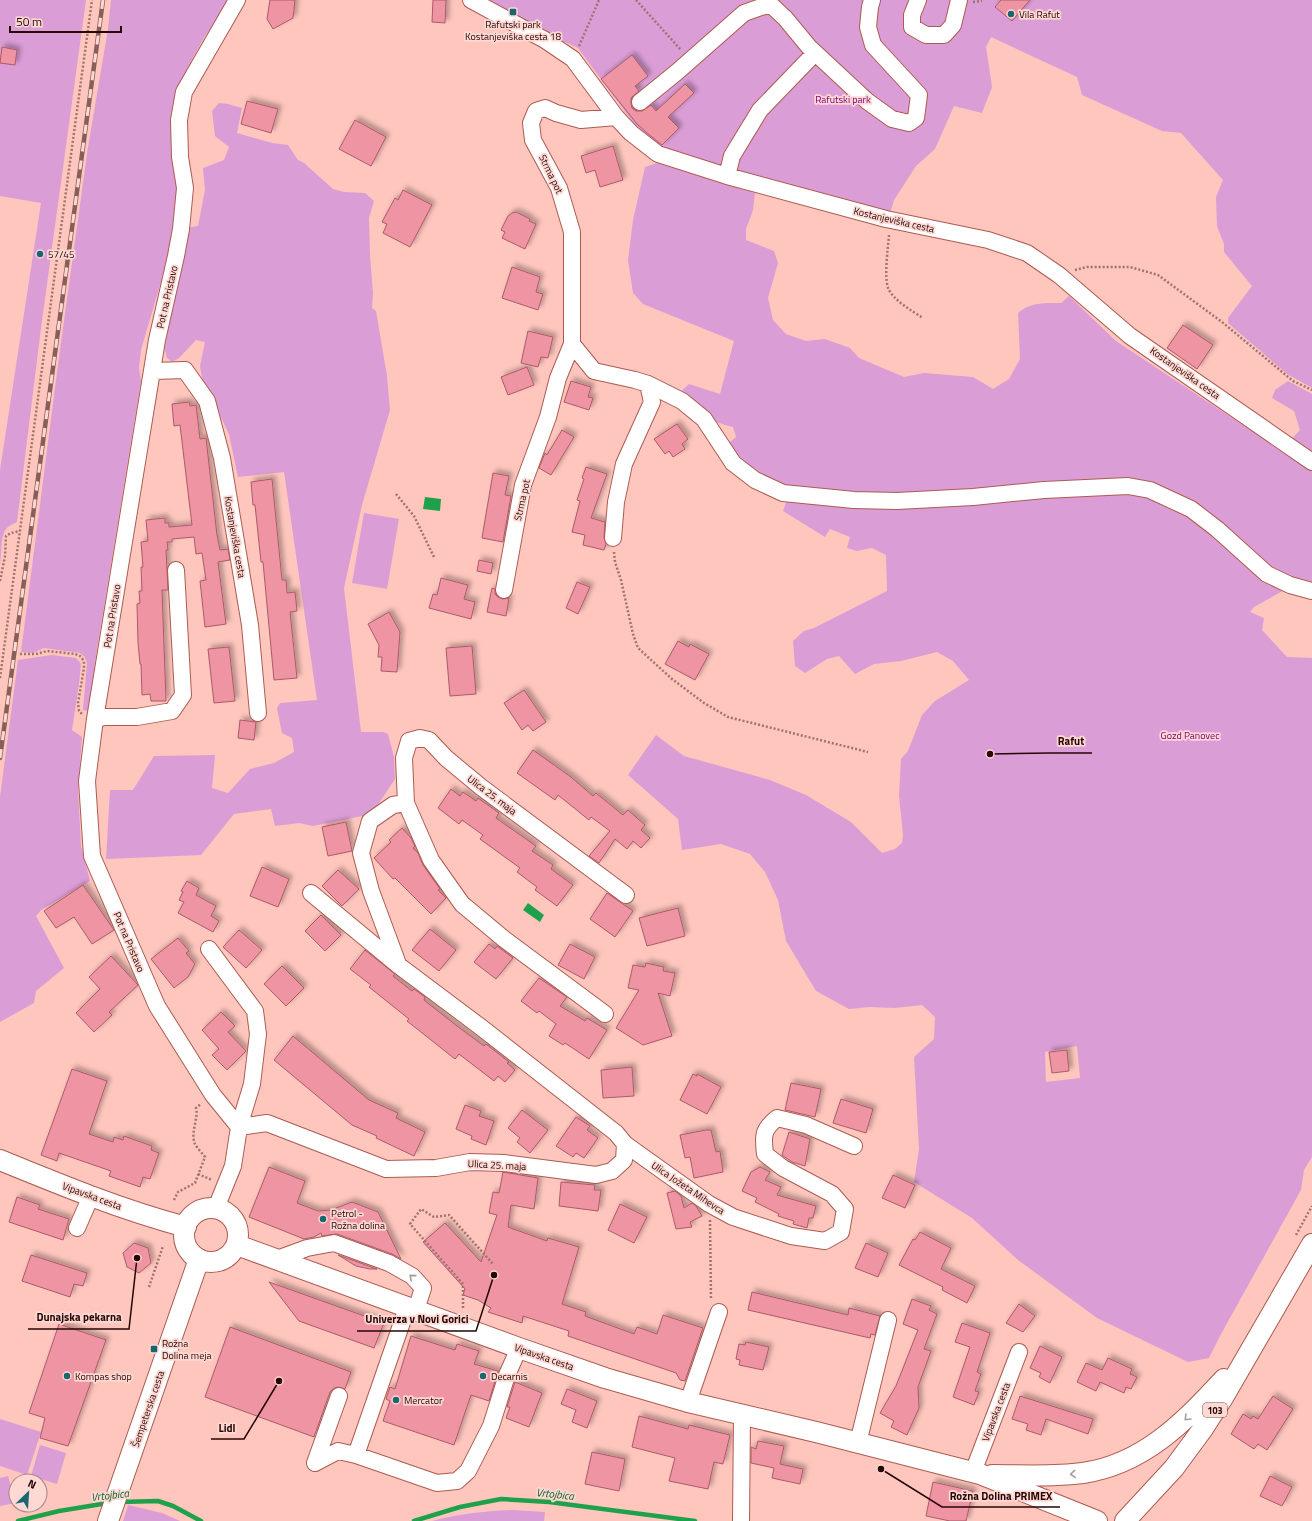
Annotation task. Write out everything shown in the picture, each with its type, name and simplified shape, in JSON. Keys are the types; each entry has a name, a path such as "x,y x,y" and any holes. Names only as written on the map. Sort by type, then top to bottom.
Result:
{"main road":[{"name":"Vipavska cesta","path":"0,1160 91,1196 165,1222 186,1227"},
{"path":"216,1208 227,1214 235,1222 238,1230 237,1245 232,1253 225,1259 217,1262 199,1260 188,1249 184,1234 186,1227 189,1220 201,1210 216,1208"},
{"name":"103","path":"1125,1521 1174,1468 1202,1430 1252,1348 1303,1241"},
{"name":"Vipavska cesta","path":"237,1245 605,1378 688,1402 976,1473 1094,1520"},
{"name":"Šempeterska cesta","path":"109,1517 199,1260"},
{"path":"976,1473 1048,1476 1084,1473 1124,1461 1163,1439 1181,1424 1252,1348"}],"street":[{"name":"Pot na Pristavo","path":"237,0 184,92 179,120 180,157 185,188 181,229 157,340 95,719 87,781 92,856 157,1006 213,1095 239,1128"},
{"name":"Kostanjeviška cesta","path":"472,0 546,40 573,59 616,117 631,133 658,154 727,176 891,220 988,240 1027,252 1060,275 1130,336 1312,462"},
{"path":"640,102 690,61 744,13 761,6 771,5 786,18 815,53 867,101 892,119 908,123 916,118 919,95 873,45 868,27 872,0"},
{"path":"918,0 912,15 912,27 926,35 944,35 952,25 959,0"},
{"path":"727,176 732,156 760,110 815,53"},
{"name":"Strma pot","path":"504,590 523,485 548,417 558,378 572,344 572,232 559,188 533,140 531,123 536,111 545,108 556,113 581,120 616,117"},
{"path":"572,344 594,371 648,384 682,401 704,418 733,463 755,480 783,493 854,500 897,501 973,497 1059,489 1128,486 1150,490 1191,509 1217,529 1267,574 1290,585 1312,591"},
{"name":"Kostanjeviška cesta","path":"153,371 185,370 207,401 222,458 250,625 258,713"},
{"path":"613,538 616,502 624,464 652,402 648,384"},
{"path":"95,719 137,716 172,711 183,696 176,570"},
{"name":"Ulica 25. maja","path":"605,1014 504,939 462,904 431,860 406,803 404,758 409,741 420,738 429,740 446,758 481,787 626,895"},
{"path":"398,965 371,891 361,853 370,821 393,805 406,803"},
{"path":"311,893 398,965 495,1037 616,1133 625,1144"},
{"path":"209,949 255,1011 258,1034 252,1084 239,1128 233,1166 216,1208"},
{"name":"Ulica Jožeta Mihevca","path":"625,1144 709,1204 733,1217 791,1236 825,1241 841,1232 845,1209 832,1194 783,1168 765,1154 763,1137 768,1125 777,1118 806,1124 854,1146"},
{"name":"Ulica 25. maja","path":"239,1128 267,1123 386,1169 436,1168 470,1162 504,1163 596,1175 612,1171 624,1160 625,1144"},
{"path":"77,1228 91,1196"},
{"path":"277,1259 307,1248 334,1243 389,1263 412,1276 423,1288 412,1309 356,1455"},
{"path":"688,1402 715,1307"},
{"path":"858,1444 888,1320"},
{"path":"339,1396 315,1463 338,1451 356,1455 437,1483 457,1481 468,1471 491,1426 507,1375 519,1348"},
{"name":"Vipavska cesta","path":"976,1473 1020,1352"},
{"path":"742,1415 742,1519"}],"path":[{"path":"0,678 92,0"},
{"path":"573,59 599,0"},
{"path":"636,0 690,61"},
{"path":"891,220 886,269 888,288 900,303 923,318"},
{"path":"1060,275 1087,267 1130,267 1158,274 1222,322 1293,382 1312,390"},
{"path":"396,494 414,516 434,557"},
{"path":"0,581 5,556 6,536 20,531"},
{"path":"613,538 615,562 621,580 633,634 638,648 672,679 704,703 728,717 868,752"},
{"path":"20,654 36,654 47,651 75,654 80,656 84,661 84,668 78,703 79,711 83,715 95,719"},
{"path":"174,1200 178,1192 194,1183 205,1157 195,1143 194,1126 197,1111 196,1108 213,1095"},
{"path":"198,1174 212,1180"},
{"path":"709,1204 715,1307"},
{"path":"1303,1241 1312,1206"},
{"path":"463,1308 462,1284 410,1224 421,1209 434,1217 449,1215 493,1264"},
{"path":"150,1287 163,1246"}],"green space":[{"path":"0,0 86,0 41,328 17,522 8,527 4,532 0,564 0,470 41,203 0,196"},
{"path":"111,0 229,0 196,52 185,73 177,95 178,187 175,214 169,254 141,350 139,368 141,381 88,711 83,710 87,662 84,656 80,653 44,648 33,653 21,652 59,357 88,147 108,29"},
{"name":"Rafutski park","path":"473,0 1312,0 1312,388 1287,374 1228,323 1228,318 1252,286 1224,252 1224,244 1217,226 1216,197 1223,180 1181,133 1162,131 1082,95 1077,77 991,37 986,47 992,87 982,113 954,106 935,149 916,166 894,200 890,214 658,154 578,48"},
{"path":"219,103 242,108 237,133 272,143 288,145 298,160 304,163 333,189 344,192 365,193 374,201 369,218 373,293 372,308 376,311 387,376 390,410 362,505 344,588 361,732 383,732 388,734 394,757 395,779 372,814 313,826 299,823 275,826 271,809 234,814 201,855 106,859 110,790 133,790 154,756 215,755 212,788 228,793 250,769 274,763 294,752 292,738 282,733 277,708 280,703 317,700 284,472 238,477 229,434 202,378 200,366 205,342 196,340 179,358 172,362 167,358 163,344 178,286 187,228 198,226 205,190 203,168 224,160 229,147 215,136 212,111"},
{"path":"657,163 755,193 753,210 746,229 746,240 774,251 778,263 768,298 773,320 786,334 806,341 825,339 850,348 859,358 904,377 924,373 973,377 993,389 1009,379 1020,359 1018,313 1033,305 1044,303 1061,303 1069,296 1116,341 1312,471 1312,587 1291,581 1151,487 869,498 780,487 757,476 739,459 730,442 736,437 733,427 710,419 677,395 689,384 720,394 734,341 643,304 633,293 628,260 633,220 645,167"},
{"path":"1288,381 1312,394 1312,455 1291,440 1300,430 1294,411 1272,398 1275,390"},
{"name":"Gozd Panovec","path":"1136,491 1190,514 1288,588 1254,607 1250,612 1264,618 1262,630 1287,657 1312,658 1312,1157 1304,1170 1301,1190 1209,1358 1188,1362 1097,1318 1018,1260 972,1218 914,1182 919,1149 914,1057 934,1039 935,1017 922,1005 895,1008 869,1007 849,1009 816,991 786,941 778,900 765,872 750,854 721,844 682,850 678,819 628,775 656,735 684,756 770,780 806,795 851,822 882,853 895,849 902,843 903,835 899,796 901,759 908,751 922,715 935,701 969,680 953,661 937,652 901,661 874,664 855,674 839,656 827,659 805,673 795,666 793,641 804,631 814,628 887,591 886,555 872,548 857,551 847,548 850,537 830,529 825,537 783,511 787,500","holes":["1077,1046 1080,1078 1046,1082 1045,1052"]},
{"path":"364,513 399,519 387,589 352,583"},
{"path":"52,655 76,658 81,664 72,730 82,737 78,789 81,846 90,881 41,910 36,916 64,968 36,991 34,1003 0,1022 0,797 18,660"},
{"path":"0,1419 41,1432 28,1473 21,1473 0,1466"},
{"path":"40,1445 66,1453 57,1484 48,1481 48,1473 32,1473"},
{"path":"8,1476 8,1504 0,1506 0,1478"},
{"path":"128,1505 162,1513 180,1521 123,1521"},
{"path":"513,1510 545,1512 544,1521 432,1521 472,1513"}],"shaded area":[{"path":"425,497 441,499 440,511 423,509"},
{"path":"528,903 544,915 540,922 523,910"}],"building":[{"path":"270,0 295,0 293,18 273,29 267,19"},
{"path":"433,0 446,0 445,23 432,22"},
{"name":"Vila Rafut","path":"1001,0 1030,0 1012,21 995,7"},
{"path":"2,47 17,50 15,65 0,63"},
{"path":"632,55 648,76 635,86 639,91 631,98 631,103 632,108 636,111 642,111 651,105 656,111 685,84 694,93 668,117 679,128 662,145 637,124 601,79"},
{"path":"247,101 278,109 271,133 241,124"},
{"path":"355,120 386,137 371,166 339,149"},
{"path":"613,146 623,180 600,187 595,170 586,173 581,156"},
{"path":"403,190 432,205 410,247 383,233 387,224 382,222 395,198 398,200"},
{"path":"516,212 530,219 529,221 536,224 525,249 502,238 505,232 501,230 508,216"},
{"path":"512,267 540,277 536,292 543,294 538,310 502,298"},
{"path":"1183,325 1213,345 1197,369 1167,348"},
{"path":"528,331 553,337 548,358 541,357 538,367 521,363"},
{"path":"527,367 534,385 508,395 501,377"},
{"path":"571,381 591,387 588,397 593,398 589,410 564,402"},
{"path":"189,402 190,406 196,405 200,439 206,438 217,535 220,550 228,549 230,560 218,562 226,624 205,627 200,581 206,580 202,553 196,554 194,537 172,539 172,542 167,542 168,590 162,590 166,701 151,701 150,694 142,695 141,664 138,642 137,604 140,603 139,591 142,591 141,567 143,567 141,542 148,541 146,520 165,518 165,523 169,523 169,527 192,525 180,425 174,426 172,404"},
{"path":"677,424 688,439 682,444 685,449 673,457 669,451 665,454 654,439"},
{"path":"562,430 574,437 551,475 539,468 545,453 547,455"},
{"path":"586,467 607,474 591,518 605,522 604,537 606,544 604,550 583,545 585,535 572,532 580,501 577,500 584,479 582,478"},
{"path":"493,473 509,476 505,495 511,496 503,542 482,538"},
{"path":"272,479 282,580 286,580 287,593 295,592 297,611 290,612 297,678 274,680 263,562 261,562 251,482"},
{"path":"479,560 493,563 491,574 477,571"},
{"path":"441,578 468,585 464,599 475,602 471,619 429,608 433,594 437,595"},
{"path":"577,582 590,587 578,614 566,608"},
{"path":"492,588 495,589 495,594 498,597 503,599 509,598 506,616 487,612"},
{"path":"389,612 400,632 397,672 381,671 382,657 378,657 379,645 368,624"},
{"path":"678,641 689,647 690,644 709,654 695,680 665,664"},
{"path":"472,646 476,694 450,696 446,648"},
{"path":"229,647 235,701 214,703 208,649"},
{"path":"524,690 546,722 533,731 528,725 522,730 504,703"},
{"path":"240,720 256,722 254,740 238,738"},
{"path":"533,750 571,777 593,796 596,793 623,815 628,810 645,825 641,830 650,838 641,848 633,841 627,849 615,839 599,863 589,856 610,831 591,817 589,820 558,795 555,800 517,773"},
{"path":"451,789 460,796 463,792 476,801 478,798 499,813 496,818 536,846 532,851 553,865 551,869 573,885 557,906 535,890 537,887 517,872 520,868 480,839 483,835 462,820 459,824 438,808"},
{"path":"346,822 352,851 328,856 322,827"},
{"path":"402,828 411,838 415,846 413,848 418,853 423,865 440,889 438,890 446,898 431,914 395,878 393,879 374,858 391,842 389,840"},
{"path":"262,867 289,879 278,907 250,896"},
{"path":"338,870 359,889 342,906 322,886"},
{"path":"187,881 199,888 196,895 216,906 211,916 219,921 213,932 178,913 184,902 179,900 183,892 181,891"},
{"path":"83,885 114,930 92,944 74,917 56,928 44,911"},
{"path":"607,893 633,911 615,937 590,919"},
{"path":"678,908 685,936 647,946 639,918"},
{"path":"321,915 341,935 325,951 305,931"},
{"path":"430,929 456,950 439,971 412,950"},
{"path":"239,930 262,950 246,968 223,947"},
{"path":"178,938 189,951 186,953 195,964 188,977 174,988 151,959"},
{"path":"489,944 495,949 497,946 513,958 496,979 474,962"},
{"path":"570,944 595,957 584,979 558,965"},
{"path":"365,950 395,974 393,976 412,991 414,989 425,997 424,1000 457,1026 484,1046 486,1044 509,1062 507,1063 515,1070 505,1082 498,1076 494,1081 459,1054 455,1059 407,1021 409,1019 369,987 371,985 350,969"},
{"path":"111,956 138,985 109,1012 112,1015 94,1032 76,1013 100,989 89,977"},
{"path":"646,963 664,967 663,971 675,973 670,996 658,993 672,1036 643,1045 616,1028 639,990 628,988 633,965 645,967"},
{"path":"282,966 304,988 286,1006 264,984"},
{"path":"539,978 567,997 560,1006 585,1021 587,1018 607,1030 589,1059 565,1043 563,1045 549,1036 556,1024 539,1011 537,1013 521,1001"},
{"path":"221,1012 235,1026 228,1032 246,1051 227,1070 212,1055 219,1049 202,1030"},
{"path":"293,1036 369,1100 398,1113 396,1118 425,1132 414,1156 376,1138 377,1136 352,1125 274,1060"},
{"path":"1067,1050 1069,1071 1052,1073 1049,1052"},
{"path":"632,1067 634,1096 603,1098 601,1070"},
{"path":"72,1069 107,1081 89,1134 113,1142 114,1137 123,1140 124,1136 152,1146 151,1150 159,1153 150,1179 143,1177 140,1187 109,1176 111,1171 59,1153 57,1161 41,1155"},
{"path":"693,1074 697,1076 697,1074 721,1087 707,1114 680,1100"},
{"path":"791,1083 821,1089 815,1117 785,1110"},
{"path":"841,1099 873,1109 866,1133 833,1123"},
{"path":"465,1105 481,1111 479,1116 494,1121 486,1145 471,1139 472,1136 456,1129"},
{"path":"522,1110 548,1130 530,1153 517,1142 520,1138 508,1128"},
{"path":"576,1117 590,1126 587,1130 598,1138 584,1158 576,1153 573,1157 556,1146"},
{"path":"711,1130 716,1152 720,1151 723,1172 694,1178 690,1157 685,1158 680,1135"},
{"path":"789,1132 810,1139 805,1166 792,1162 782,1155"},
{"path":"269,1167 305,1181 297,1203 318,1211 331,1210 352,1202 378,1212 401,1259 392,1254 337,1234 322,1236 321,1233 314,1237 304,1239 249,1217"},
{"path":"760,1167 770,1172 765,1180 781,1187 777,1195 816,1206 813,1218 809,1218 807,1228 793,1224 794,1221 778,1216 779,1214 755,1202 757,1198 742,1191 751,1172"},
{"path":"503,1172 538,1178 534,1209 511,1205 508,1227 547,1241 548,1238 579,1247 562,1304 586,1312 585,1316 634,1334 637,1327 657,1334 663,1315 703,1328 685,1381 680,1380 676,1373 568,1336 569,1331 523,1316 522,1323 488,1312 491,1308 478,1300 463,1295 465,1289 423,1242 445,1223 481,1262 497,1215 489,1213 493,1192 499,1193"},
{"path":"893,1175 915,1185 905,1208 882,1198"},
{"path":"561,1182 595,1185 594,1190 601,1190 598,1211 559,1206"},
{"path":"675,1191 681,1196 684,1208 692,1203 696,1206 702,1216 690,1222 692,1227 676,1229 667,1193"},
{"path":"17,1197 40,1205 38,1209 69,1219 63,1240 9,1222"},
{"path":"620,1204 647,1217 634,1243 608,1230"},
{"path":"920,1232 951,1248 941,1269 975,1286 967,1303 942,1290 943,1287 899,1265 913,1239 915,1240"},
{"path":"134,1243 148,1248 151,1263 139,1273 127,1267 123,1253"},
{"path":"866,1243 888,1253 878,1277 855,1268"},
{"path":"31,1255 87,1273 83,1286 74,1284 70,1297 22,1281"},
{"path":"338,1255 377,1269 356,1266"},
{"path":"269,1282 384,1323 374,1348 299,1321"},
{"path":"752,1292 848,1315 849,1308 880,1316 875,1335 871,1334 870,1338 748,1310"},
{"path":"912,1299 931,1306 929,1310 937,1314 924,1349 931,1351 918,1387 919,1408 907,1435 891,1427 894,1421 880,1413 896,1386 918,1330 903,1324"},
{"path":"1019,1304 1035,1316 1023,1332 1006,1323"},
{"path":"962,1323 990,1333 977,1372 981,1374 975,1391 979,1392 974,1405 953,1397 970,1347 955,1342"},
{"name":"Kompas shop","path":"59,1324 106,1340 68,1446 40,1438 45,1418 29,1413"},
{"path":"230,1327 351,1372 345,1389 337,1387 330,1392 314,1437 205,1397"},
{"path":"411,1336 455,1350 457,1344 479,1351 474,1364 498,1371 489,1401 471,1395 454,1445 383,1421 390,1401 386,1399 390,1387 395,1389"},
{"path":"746,1342 769,1347 763,1370 739,1365 740,1360 736,1359 739,1344 745,1345"},
{"path":"1040,1346 1062,1357 1050,1383 1039,1377 1041,1373 1030,1368"},
{"path":"1108,1358 1132,1369 1130,1374 1137,1377 1131,1389 1126,1387 1124,1393 1100,1382 1096,1391 1077,1382 1086,1363 1102,1370"},
{"path":"515,1382 542,1393 529,1427 506,1418 510,1407 507,1407"},
{"path":"567,1389 597,1401 587,1428 572,1422 576,1410 561,1404"},
{"path":"1020,1396 1093,1419 1088,1434 1046,1419 1041,1435 1026,1430 1028,1424 1012,1419"},
{"path":"1273,1396 1293,1409 1267,1450 1258,1444 1254,1449 1231,1434 1243,1414 1251,1419 1253,1416 1258,1419"},
{"path":"639,1416 688,1429 689,1425 730,1435 723,1464 714,1462 708,1489 669,1481 675,1458 632,1447"},
{"path":"758,1441 784,1446 780,1464 803,1469 800,1484 772,1478 774,1468 751,1463 751,1447 756,1449"},
{"path":"592,1452 625,1459 619,1491 585,1484"},
{"path":"1270,1476 1292,1487 1282,1506 1260,1496"},
{"path":"933,1482 973,1491 966,1521 950,1521 926,1516"}],"waterway":[{"name":"Vrtojbica","path":"414,1521 460,1507 501,1499 549,1502 695,1521"},
{"name":"Vrtojbica","path":"119,1502 158,1501 173,1506 201,1521"},
{"name":"Vrtojbica","path":"18,1521 59,1511 108,1503"}],"railway":[{"path":"0,758 103,0"}],"place":[{"name":"Rafutski park Kostanjeviška cesta 18","path":"513,12"},
{"name":"Vila Rafut","path":"1011,14"},
{"name":"57/45","path":"40,254"},
{"name":"Rafut","path":"990,754"},
{"name":"Petrol - Rožna dolina","path":"323,1219"},
{"name":"Dunajska pekarna","path":"137,1258"},
{"name":"Univerza v Novi Gorici","path":"494,1275"},
{"name":"Rožna Dolina meja","path":"154,1349"},
{"name":"Kompas shop","path":"67,1376"},
{"name":"Decarnis","path":"483,1376"},
{"name":"Lidl","path":"279,1381"},
{"name":"Mercator","path":"396,1400"},
{"name":"Rožna Dolina PRIMEX","path":"881,1469"}]}
